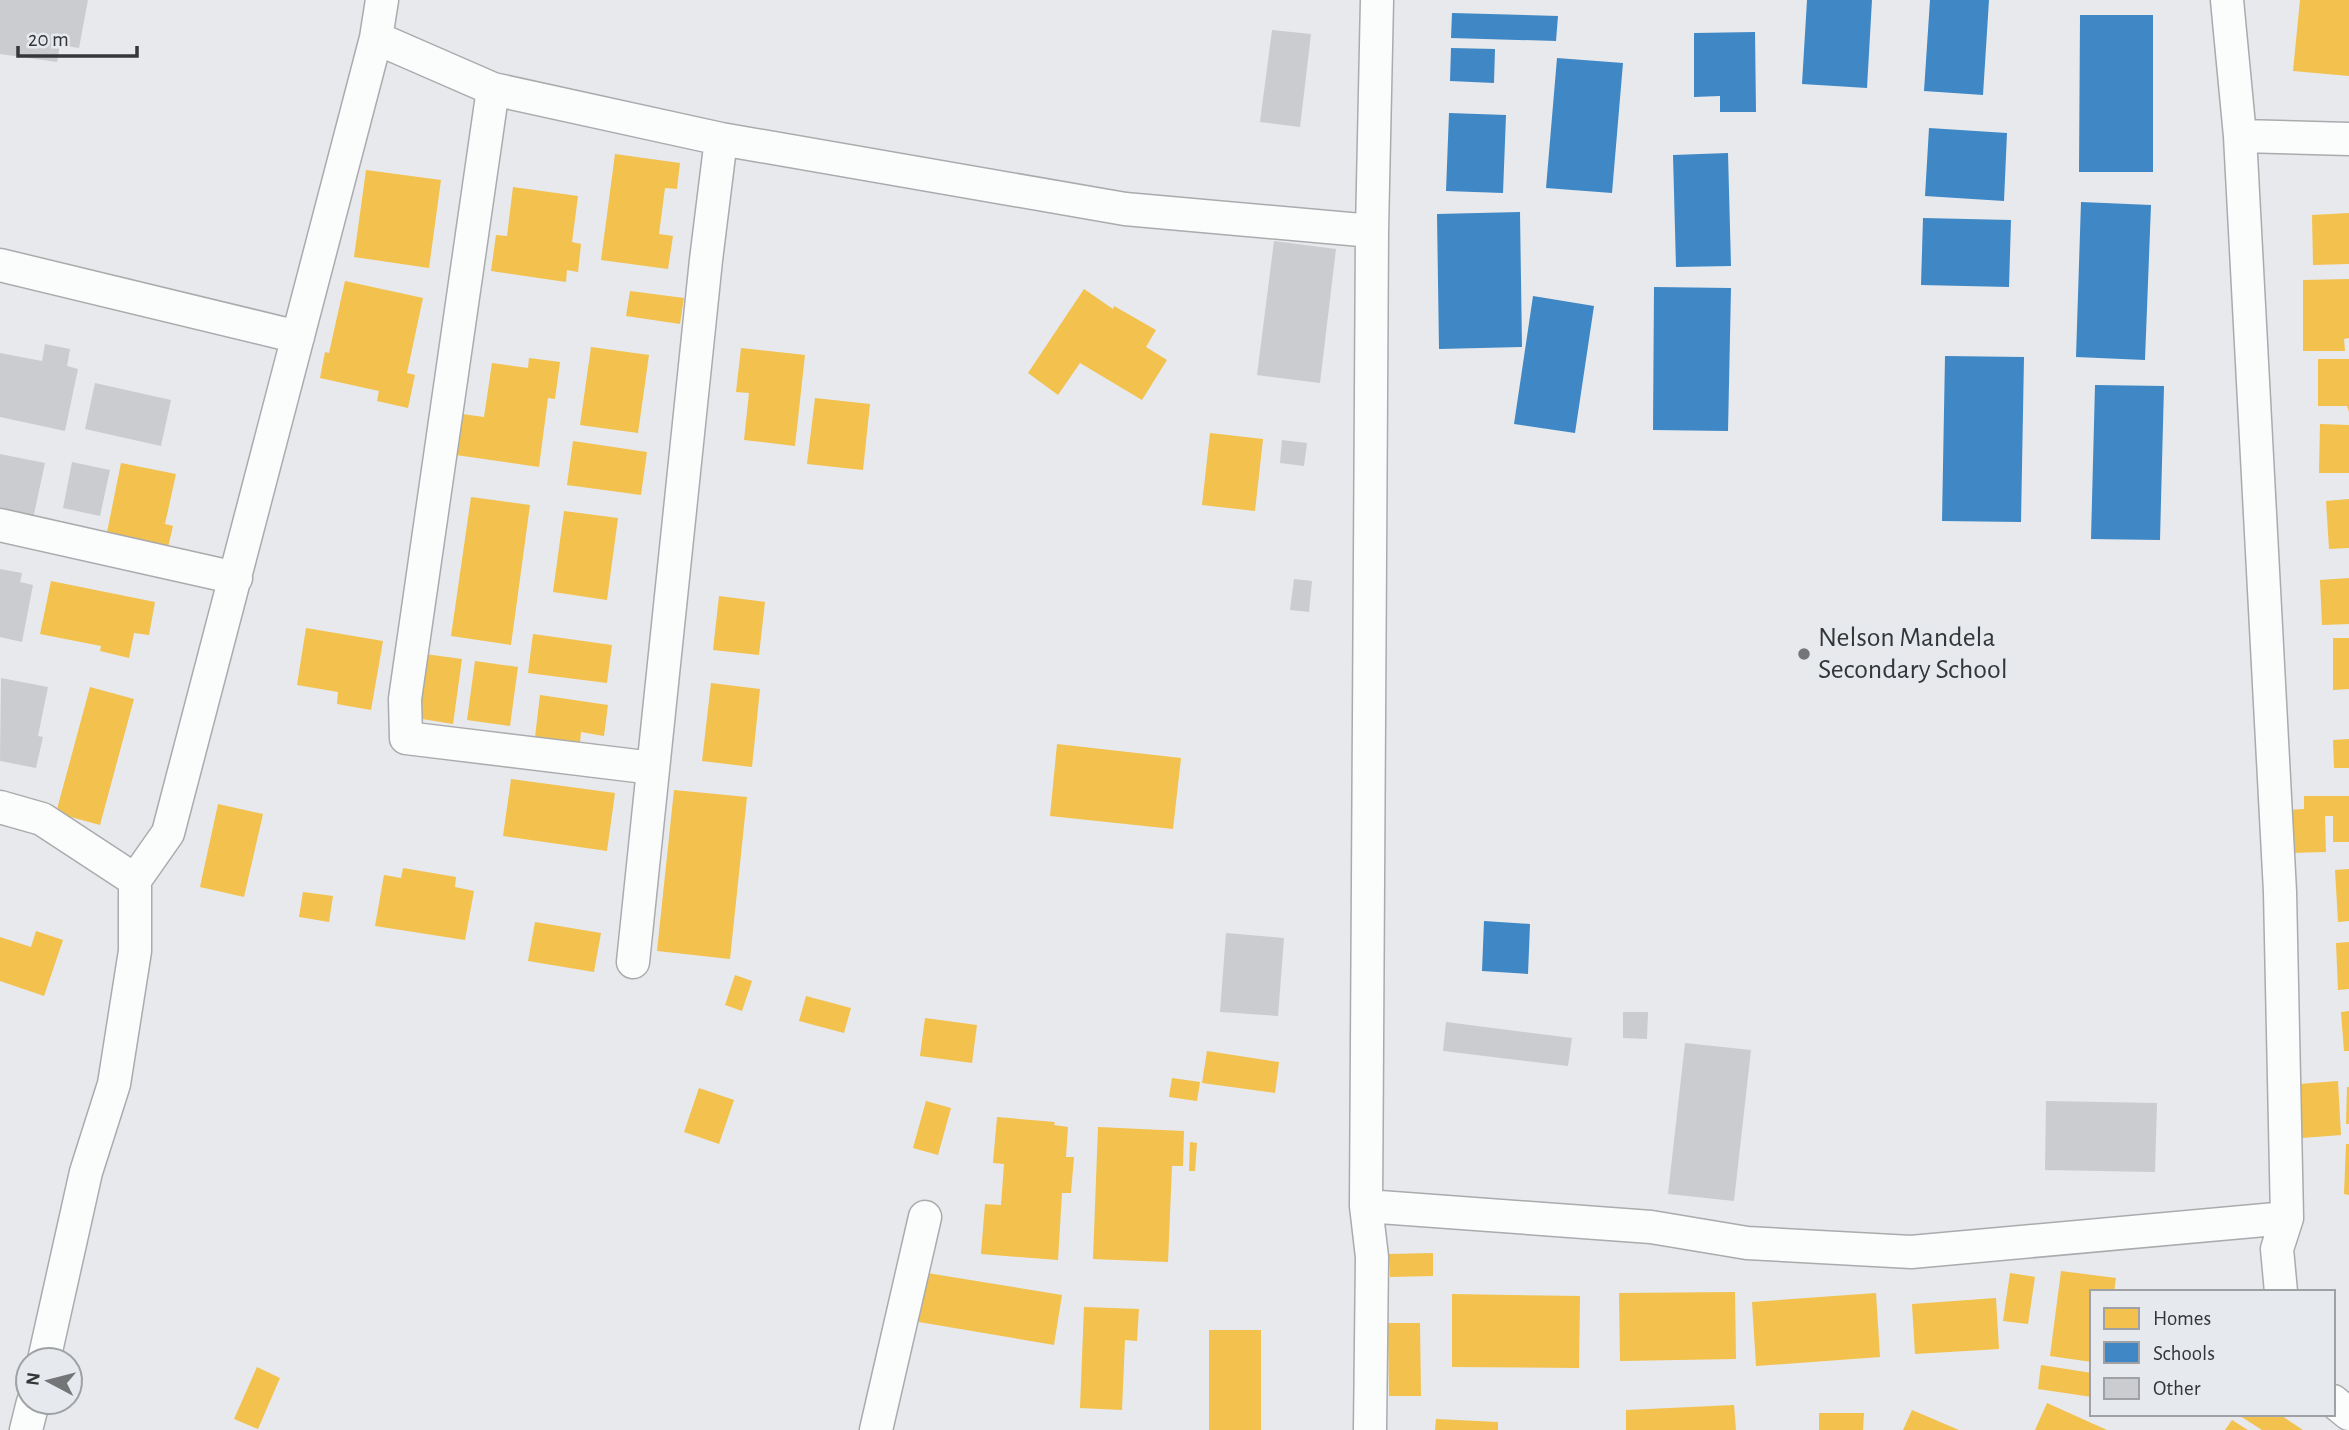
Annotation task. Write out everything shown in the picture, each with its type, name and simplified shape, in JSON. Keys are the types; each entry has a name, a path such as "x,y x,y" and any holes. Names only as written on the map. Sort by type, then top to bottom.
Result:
{"street":[{"path":"47,1346 86,1172 114,1084 135,951 135,880 168,833 376,37 382,0"},
{"path":"1370,1430 1372,1257 1366,1206 1377,0"},
{"path":"2227,0 2240,136 2280,892 2287,1218 2277,1249 2281,1290"},
{"path":"376,37 493,89 721,139 1125,209 1373,232"},
{"path":"493,89 405,699 406,738 653,768"},
{"path":"2240,136 2349,139"},
{"path":"633,962 721,139"},
{"path":"0,265 298,337"},
{"path":"0,525 236,578"},
{"path":"0,807 42,819 135,880"},
{"path":"1366,1206 1651,1227 1747,1243 1911,1252 2287,1218"},
{"path":"876,1430 925,1217"}],"building: Homes":[{"path":"2300,0 2349,0 2349,76 2293,71"},
{"path":"615,154 680,163 677,189 665,188 659,234 673,236 668,269 601,260"},
{"path":"366,170 441,180 429,268 354,257"},
{"path":"513,187 578,196 572,242 581,244 578,272 567,270 566,282 491,271 496,235 507,236"},
{"path":"2349,213 2349,264 2313,265 2312,215"},
{"path":"2349,279 2349,338 2344,339 2345,351 2303,351 2303,280"},
{"path":"345,281 423,298 407,373 415,375 408,408 377,401 379,391 320,378 325,352 329,353"},
{"path":"1084,289 1113,309 1114,306 1156,330 1146,347 1167,360 1142,400 1080,363 1058,395 1028,373"},
{"path":"630,291 684,298 680,324 626,316"},
{"path":"591,347 649,355 638,433 580,425"},
{"path":"741,348 805,355 795,446 744,440 749,393 736,392"},
{"path":"529,358 560,362 555,399 548,398 539,467 456,455 462,414 484,417 492,363 528,368"},
{"path":"2318,359 2349,359 2349,412 2347,406 2318,406"},
{"path":"815,398 870,404 863,470 807,464"},
{"path":"2320,424 2349,425 2349,473 2319,473"},
{"path":"1210,433 1263,439 1255,511 1202,505"},
{"path":"573,441 647,452 641,495 567,485"},
{"path":"121,463 176,474 165,524 173,526 165,560 104,547"},
{"path":"471,497 530,505 511,645 451,636"},
{"path":"2349,499 2349,548 2329,549 2326,501"},
{"path":"564,511 618,518 607,600 553,592"},
{"path":"2349,578 2349,624 2322,625 2320,580"},
{"path":"51,581 155,602 149,635 134,633 129,658 100,651 101,646 40,634"},
{"path":"719,596 765,602 759,655 713,650"},
{"path":"306,628 383,641 371,710 337,704 338,692 297,685"},
{"path":"533,634 612,645 607,683 528,673"},
{"path":"2333,638 2349,638 2349,689 2333,690"},
{"path":"425,654 462,659 453,724 416,718"},
{"path":"475,661 518,667 510,726 467,720"},
{"path":"711,683 760,689 752,767 702,761"},
{"path":"90,687 134,699 100,825 56,813"},
{"path":"540,695 608,705 604,736 581,732 580,743 535,737"},
{"path":"2349,739 2349,768 2334,768 2333,740"},
{"path":"1057,744 1181,758 1173,829 1050,816"},
{"path":"511,779 615,793 607,851 503,836"},
{"path":"674,790 747,797 730,959 657,951"},
{"path":"2304,796 2349,796 2349,842 2333,842 2333,816 2325,816 2326,852 2289,853 2288,810 2304,809"},
{"path":"218,804 263,814 244,897 200,887"},
{"path":"403,868 456,877 455,887 474,891 465,940 375,926 384,875 401,878"},
{"path":"2349,869 2349,921 2338,922 2335,870"},
{"path":"303,892 333,896 329,922 299,917"},
{"path":"535,922 601,933 594,972 528,961"},
{"path":"36,931 63,940 44,996 0,981 0,937 31,947"},
{"path":"2349,942 2349,989 2338,990 2336,943"},
{"path":"735,975 752,981 742,1011 725,1005"},
{"path":"806,996 851,1008 844,1033 799,1021"},
{"path":"2349,1011 2349,1051 2344,1051 2341,1012"},
{"path":"925,1018 977,1025 972,1063 920,1056"},
{"path":"1207,1051 1279,1062 1275,1093 1202,1083"},
{"path":"1172,1078 1200,1082 1197,1101 1169,1097"},
{"path":"2338,1081 2341,1135 2302,1138 2299,1084"},
{"path":"2349,1087 2349,1124 2346,1124"},
{"path":"699,1088 734,1100 719,1144 684,1132"},
{"path":"926,1101 951,1108 938,1155 913,1148"},
{"path":"997,1117 1055,1122 1054,1125 1068,1127 1066,1157 1074,1157 1071,1193 1062,1193 1058,1260 981,1254 985,1204 1001,1205 1004,1164 993,1163"},
{"path":"1098,1127 1184,1131 1183,1166 1172,1166 1168,1262 1093,1259"},
{"path":"1190,1142 1197,1143 1195,1171 1189,1171"},
{"path":"2346,1144 2349,1144 2349,1195 2344,1194"},
{"path":"1433,1253 1433,1276 1390,1277 1389,1254"},
{"path":"2061,1271 2116,1278 2114,1290 2090,1290 2090,1362 2050,1356"},
{"path":"921,1272 1062,1295 1054,1345 913,1321"},
{"path":"2010,1273 2035,1277 2028,1324 2003,1321"},
{"path":"1735,1292 1736,1359 1620,1361 1619,1293"},
{"path":"1876,1293 1880,1357 1756,1366 1752,1302"},
{"path":"1452,1294 1580,1296 1579,1368 1452,1367"},
{"path":"1996,1298 1999,1349 1915,1354 1912,1304"},
{"path":"1084,1307 1139,1309 1137,1341 1125,1340 1122,1410 1080,1408"},
{"path":"1388,1323 1420,1323 1421,1396 1389,1396"},
{"path":"1209,1330 1261,1330 1261,1430 1209,1430"},
{"path":"2041,1365 2090,1373 2090,1397 2038,1389"},
{"path":"257,1367 280,1378 258,1429 234,1419"},
{"path":"2047,1403 2107,1430 2035,1430"},
{"path":"1734,1405 1736,1430 1626,1430 1626,1410"},
{"path":"1912,1410 1959,1430 1903,1430"},
{"path":"1819,1413 1864,1413 1863,1430 1819,1430"},
{"path":"2240,1416 2282,1416 2303,1430 2262,1430"},
{"path":"1436,1419 1498,1422 1498,1430 1435,1430"},
{"path":"2232,1420 2248,1430 2225,1430"}],"building: Schools":[{"path":"1807,0 1872,0 1867,88 1802,84"},
{"path":"1930,0 1989,0 1983,95 1924,91"},
{"path":"1452,13 1558,16 1556,41 1451,38"},
{"path":"2080,15 2153,15 2153,172 2079,172"},
{"path":"1755,32 1756,112 1720,112 1720,96 1694,97 1694,33"},
{"path":"1451,48 1495,49 1494,83 1450,81"},
{"path":"1557,58 1623,63 1612,193 1546,188"},
{"path":"1449,113 1506,115 1503,193 1446,191"},
{"path":"1929,128 2007,133 2004,201 1925,196"},
{"path":"1728,153 1731,266 1676,267 1673,155"},
{"path":"2081,202 2151,205 2145,360 2076,357"},
{"path":"1520,212 1522,347 1439,349 1437,214"},
{"path":"1923,218 2011,220 2009,287 1921,285"},
{"path":"1654,287 1731,288 1728,431 1653,430"},
{"path":"1533,296 1594,306 1575,433 1514,424"},
{"path":"1945,356 2024,357 2021,522 1942,521"},
{"path":"2095,385 2164,386 2160,540 2091,539"},
{"path":"1484,921 1530,924 1528,974 1482,971"}],"building: Other":[{"path":"0,0 88,0 79,48 60,45 57,62 0,54"},
{"path":"1272,30 1311,34 1300,127 1260,122"},
{"path":"1274,241 1336,249 1320,383 1257,375"},
{"path":"45,344 70,349 67,366 78,369 65,431 0,417 0,353 42,361"},
{"path":"95,383 171,400 161,446 85,429"},
{"path":"1282,440 1307,443 1304,466 1280,463"},
{"path":"0,454 45,463 31,528 0,522"},
{"path":"72,462 110,470 100,516 63,508"},
{"path":"0,569 22,573 20,582 33,585 22,642 0,637"},
{"path":"1294,579 1312,581 1309,612 1290,610"},
{"path":"1,678 48,687 38,736 43,737 36,768 0,761"},
{"path":"1226,933 1284,938 1278,1016 1220,1012"},
{"path":"1623,1012 1648,1012 1647,1039 1623,1038"},
{"path":"1446,1022 1572,1038 1568,1066 1443,1051"},
{"path":"1685,1043 1751,1050 1734,1201 1668,1194"},
{"path":"2046,1101 2157,1103 2155,1172 2045,1170"}],"place":[{"name":"Nelson Mandela Secondary School","path":"1804,654"}]}
